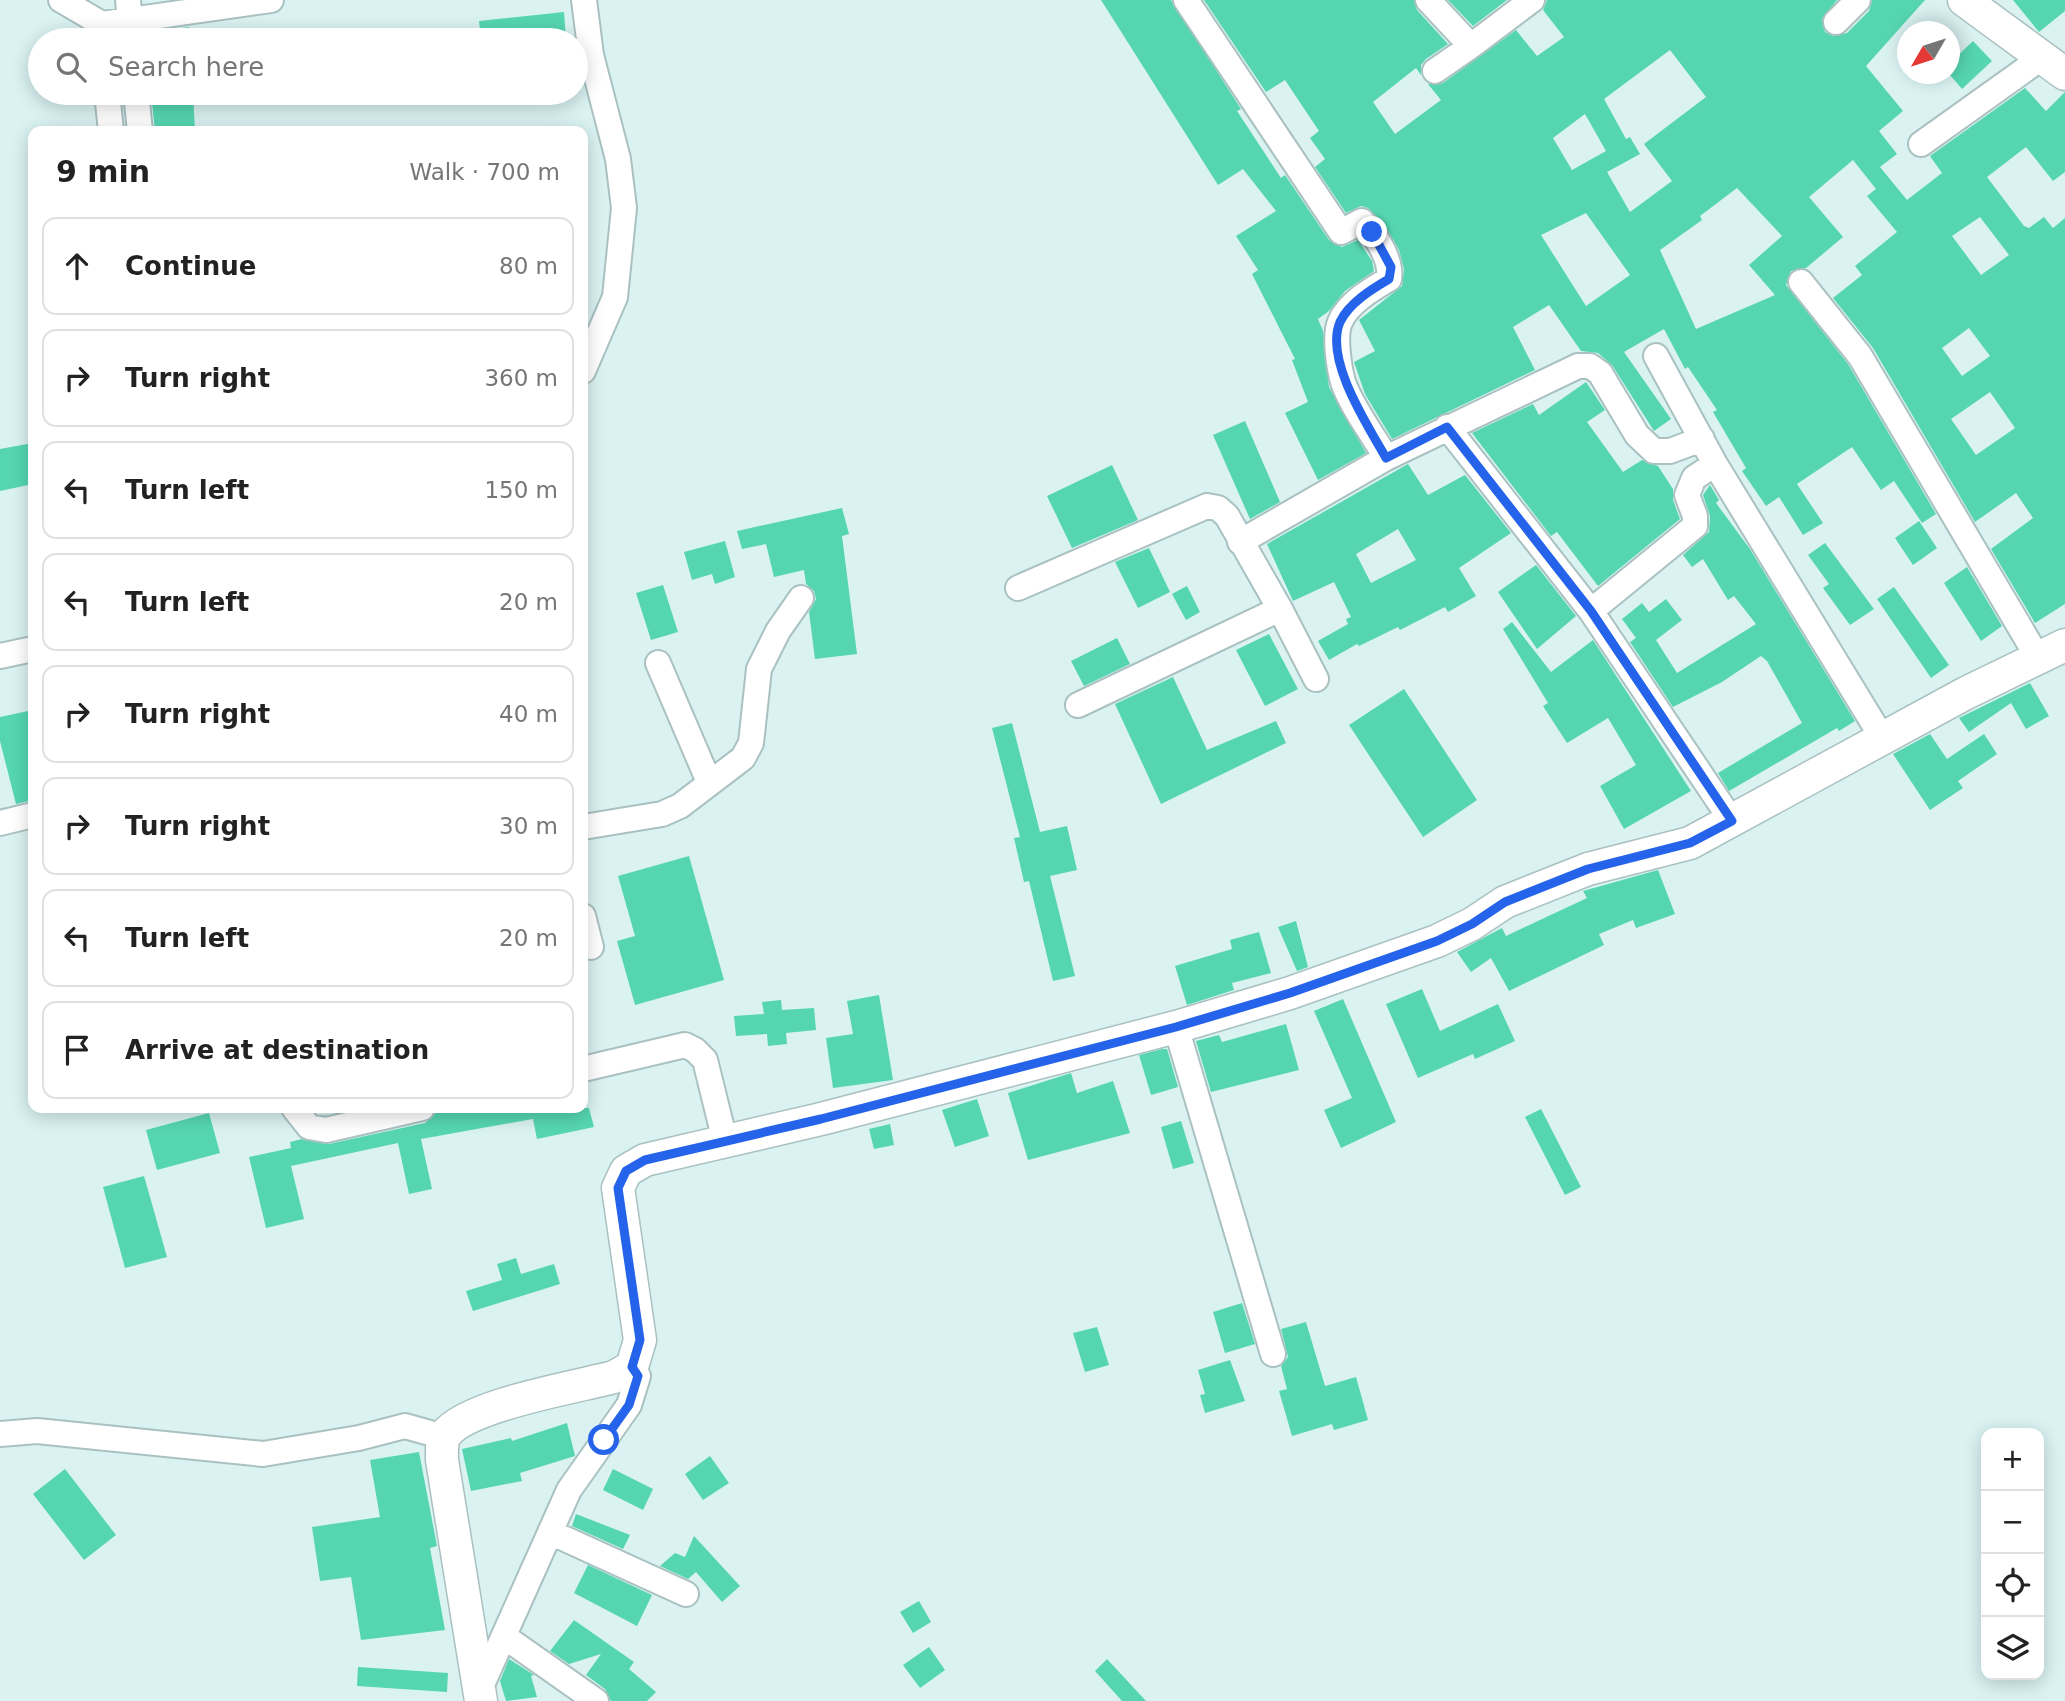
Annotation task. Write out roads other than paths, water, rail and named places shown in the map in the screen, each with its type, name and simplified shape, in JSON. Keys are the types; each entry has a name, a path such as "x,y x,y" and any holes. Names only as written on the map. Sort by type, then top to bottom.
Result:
{"street":[{"path":"61,0 101,21 130,21 271,0"},
{"path":"584,0 588,28"},
{"path":"1186,0 1341,232 1362,221 1372,232 1391,267 1389,279 1360,298 1347,312 1339,323 1338,338 1343,382 1386,458"},
{"path":"1428,0 1471,46"},
{"path":"1435,71 1532,0"},
{"path":"1836,22 1858,0"},
{"path":"1921,144 2055,65 1964,0"},
{"path":"588,31 591,55 618,159 624,208 615,297 588,359"},
{"path":"108,105 110,126"},
{"path":"137,105 139,126"},
{"path":"480,1695 442,1460 443,1437 458,1421 495,1408 614,1377 632,1367 640,1340 618,1188 626,1171 645,1160 1176,1027 1290,993 1437,941 1472,924 1505,902 1588,869 1690,843 2052,652 1860,356 1801,282"},
{"path":"1656,356 1715,464 1883,739"},
{"path":"1240,542 1386,458 1578,366 1590,366 1600,373 1637,435 1654,451 1670,451 1702,439"},
{"path":"1447,427 1591,611 1732,821"},
{"path":"1591,611 1695,526 1695,516 1686,495 1694,478 1715,464"},
{"path":"1018,588 1207,506 1218,508 1227,516 1316,679"},
{"path":"588,826 662,814 680,806 743,758 751,743 759,669 778,631 801,598"},
{"path":"1078,705 1280,609"},
{"path":"0,656 28,650"},
{"path":"658,663 709,782"},
{"path":"0,824 28,816"},
{"path":"588,935 591,947"},
{"path":"1176,1027 1273,1354"},
{"path":"588,1068 685,1045 695,1050 705,1060 725,1141"},
{"path":"298,1113 309,1127 326,1130 400,1113"},
{"path":"480,1695 569,1490 629,1405 638,1376 632,1367"},
{"path":"0,1434 37,1431 263,1454 359,1438 405,1426 443,1437"},
{"path":"550,1532 686,1594"},
{"path":"505,1637 596,1701"}]}
